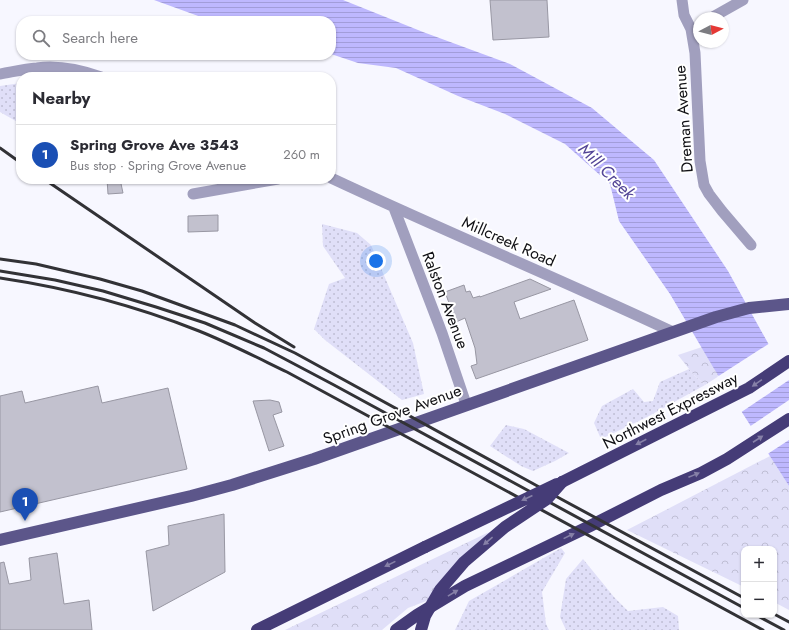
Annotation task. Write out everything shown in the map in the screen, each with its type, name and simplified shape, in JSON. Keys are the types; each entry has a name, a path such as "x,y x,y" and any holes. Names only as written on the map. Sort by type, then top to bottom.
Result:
{"highway":[{"name":"Northwest Expressway","path":"257,630 425,547 562,482 749,388 789,361"},
{"path":"396,630 417,614 466,586 661,490 701,473 727,459 789,419"},
{"path":"421,630 426,616 440,590 464,562 505,527 547,499 562,482"}],"main road":[{"name":"Spring Grove Avenue","path":"0,540 191,496 232,485 314,459 466,404 732,312 749,308 789,304"}],"street":[{"name":"Dreman Avenue","path":"682,0 684,15 693,25"},
{"path":"722,12 743,0"},
{"name":"Dreman Avenue","path":"695,48 700,160 704,185 722,211 751,245"},
{"path":"0,74 53,67 69,68 84,72"},
{"name":"Millcreek Road","path":"336,180 394,208 674,332"},
{"path":"193,194 250,184"},
{"name":"Ralston Avenue","path":"394,208 442,333 466,404"}],"green space":[{"path":"16,84 16,121 0,112 0,86"},
{"path":"322,224 357,233 371,245 413,343 424,394 402,400 325,340 314,329 329,284 345,278 323,246"},
{"path":"702,347 719,376 705,385 693,374 678,355"},
{"path":"689,369 705,385 647,417 601,439 594,423 602,406 633,389 644,402 653,401 660,382"},
{"path":"506,425 524,429 569,453 533,471 521,466 490,446"},
{"path":"770,456 789,486 789,610 777,604 777,546 741,546 741,586 627,530"},
{"path":"506,528 491,538 442,595 408,608 382,630 285,630 487,533"},
{"path":"561,548 565,553 542,592 546,624 549,630 455,630 469,601"},
{"path":"583,559 614,597 628,611 663,607 678,616 679,630 566,630 560,617 566,579"}],"water":[{"name":"Mill Creek","path":"154,0 343,0 423,32 510,64 592,108 654,160 728,271 789,381 789,486 713,367 670,294 619,221 610,184 565,144 505,114 458,96 396,68 358,63 336,56 336,16 198,16"}],"pier":[{"path":"770,343 789,376 789,380 740,413 717,377"},
{"path":"789,400 789,440 766,455 749,427"}],"building":[{"path":"490,0 547,0 549,37 493,40"},
{"path":"107,184 121,184 123,193 108,194"},
{"path":"218,215 218,231 188,232 188,216"},
{"path":"530,279 551,289 514,302 520,319 574,300 588,340 476,379 471,366 477,364 475,348 465,318 456,322 445,292 464,285 466,292 470,291 473,298 480,297"},
{"path":"98,386 102,403 168,388 187,469 0,512 0,396 22,391 25,403"},
{"path":"270,400 279,402 282,412 273,415 284,446 269,451 253,401"},
{"path":"224,514 225,572 153,611 146,551 169,545 168,526"},
{"path":"57,553 64,604 89,600 92,630 0,630 0,563 4,562 9,584 31,580 29,558"}],"railway":[{"path":"0,148 16,159"},
{"path":"51,184 255,323 294,347"},
{"path":"0,259 36,264 100,279 142,291 235,325 295,353 741,596"},
{"path":"0,271 55,280 103,291 205,323 264,348 741,606"},
{"path":"0,278 50,287 126,306 199,331 232,346 287,372 763,630"},
{"path":"777,616 789,622"},
{"path":"762,618 784,630"}],"place":[{"name":"Spring Grove Ave 3543","path":"25,521"}]}
